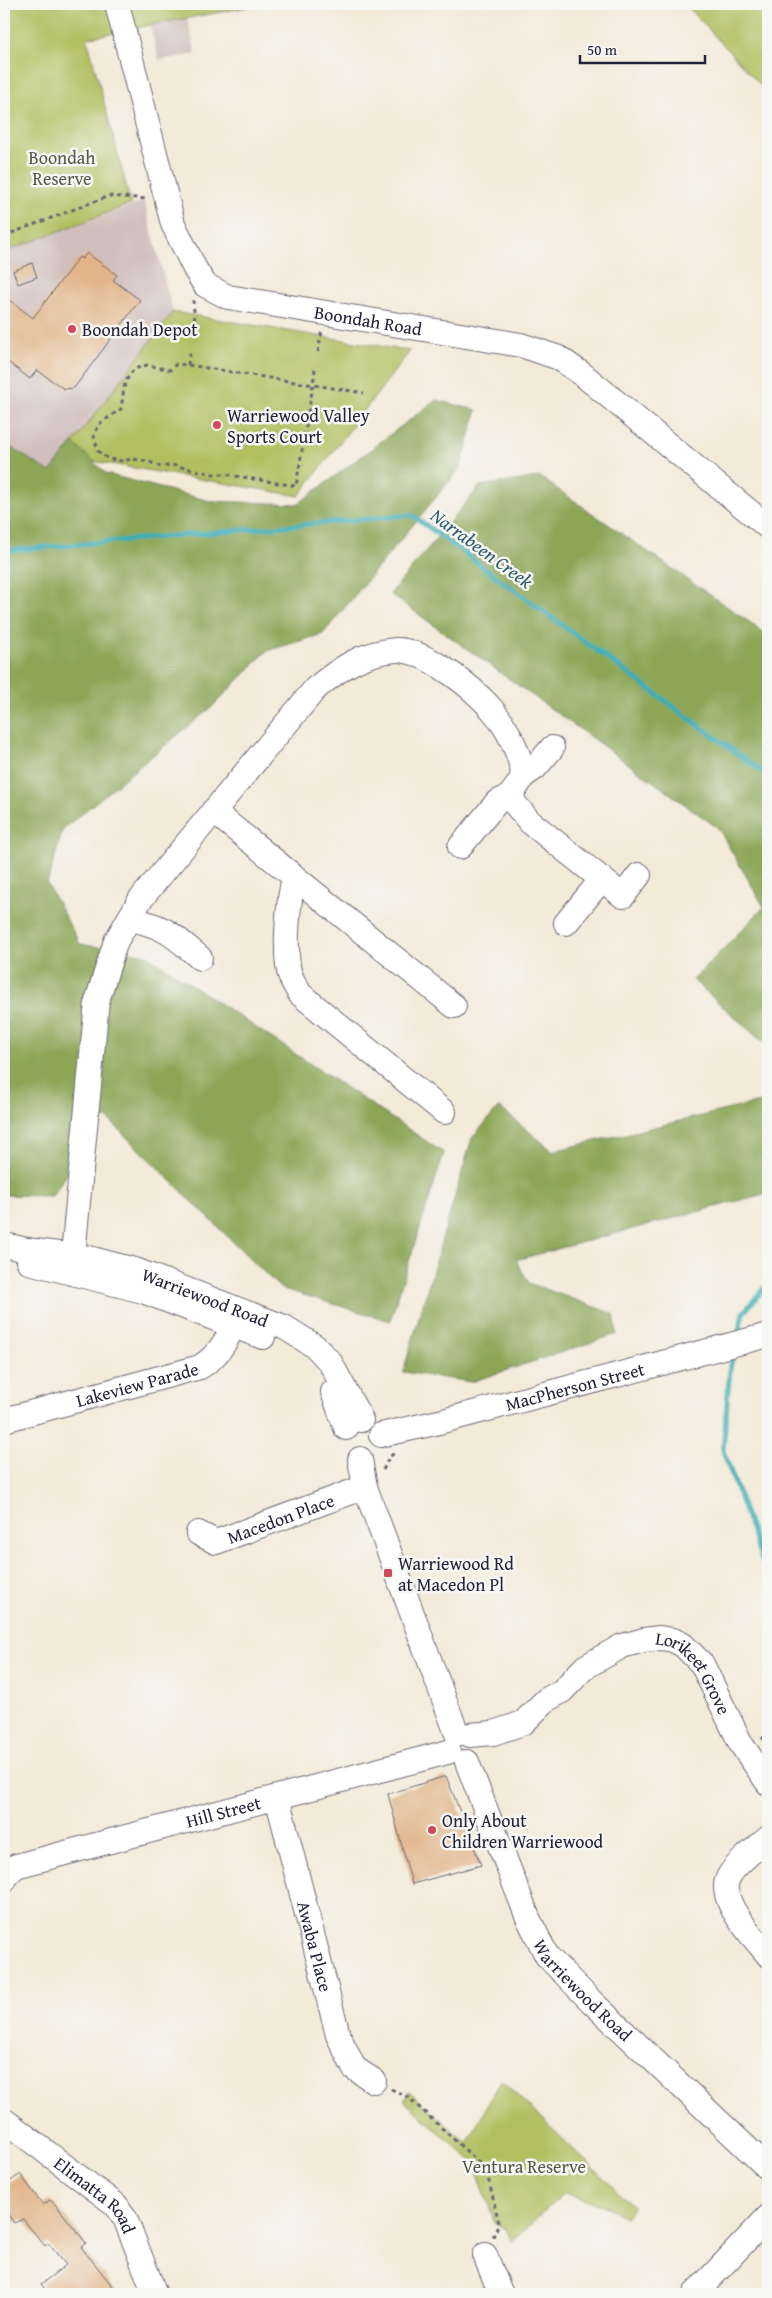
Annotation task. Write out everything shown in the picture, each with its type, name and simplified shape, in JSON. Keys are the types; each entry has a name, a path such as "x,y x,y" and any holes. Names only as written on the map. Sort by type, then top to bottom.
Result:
{"street":[{"name":"Boondah Road","path":"117,4 173,224 194,269 205,285 228,297 520,345 559,358 582,374 768,526"},
{"path":"73,1255 97,1001 116,941 140,900 315,689 339,668 365,656 397,650 417,654 448,672 481,698 502,722 522,764 522,777"},
{"path":"460,847 497,802 509,797 522,777 535,768 552,748"},
{"path":"509,797 530,822 622,896 639,875"},
{"path":"213,811 454,1006"},
{"path":"294,877 290,899 288,967 291,980 300,994 444,1112"},
{"path":"566,923 602,880"},
{"path":"129,919 152,923 167,930 200,958"},
{"name":"Warriewood Road","path":"4,1245 89,1258 135,1270 237,1318 289,1347 314,1366 354,1424"},
{"name":"Warriewood Road","path":"4,1256 143,1291 237,1318"},
{"name":"Lakeview Parade","path":"4,1420 200,1367 210,1362 221,1348 237,1318"},
{"name":"MacPherson Street","path":"381,1435 439,1422 764,1336"},
{"path":"354,1424 374,1424 381,1435 380,1447 366,1458 354,1457 345,1450 342,1439 354,1424"},
{"name":"Warriewood Road","path":"360,1458 374,1481 464,1747 528,1918 547,1956 591,2001 768,2168"},
{"name":"Macedon Place","path":"198,1533 216,1542 374,1481"},
{"name":"Lorikeet Grove","path":"464,1747 520,1741 542,1729 553,1718 560,1706 562,1691 572,1678 585,1667 622,1646 660,1638 673,1640 683,1645 702,1664 741,1744 768,1783"},
{"name":"Hill Street","path":"4,1881 7,1874 16,1866 464,1747"},
{"name":"Awaba Place","path":"277,1797 338,2035 354,2068 374,2081"},
{"path":"768,1838 729,1875 724,1887 728,1901 768,1955"},
{"name":"Elimatta Road","path":"4,2120 116,2205 125,2218 155,2294"},
{"path":"695,2294 768,2217"},
{"path":"485,2255 501,2294"}],"path":[{"path":"4,236 110,196 166,199"},
{"path":"191,294 194,302 194,332"},
{"path":"318,352 322,327"},
{"path":"188,365 190,351"},
{"path":"315,370 313,384 296,486 224,474 213,474 172,465 161,467 140,460 108,459 98,451 94,436 98,424 121,409 126,382 134,369 147,366 171,370 176,364 188,365 313,384 364,393"},
{"path":"374,1481 389,1457 400,1450"},
{"path":"757,1729 768,1744"},
{"path":"374,2081 408,2096 486,2169 499,2223 485,2255"}],"shaded area":[{"path":"187,18 196,54 159,60 150,25"},
{"name":"Boondah Depot","path":"144,201 173,312 50,473 4,443 4,252"}],"green space":[{"name":"Boondah Reserve","path":"4,4 265,4 87,38 131,204 4,252"},
{"path":"685,4 768,4 768,93"},
{"path":"173,312 410,351 299,496 63,456"},
{"path":"436,400 477,410 461,467 323,634 267,651 212,707 63,829 47,884 80,944 147,955 444,1153 390,1321 280,1288 106,1117 52,1196 4,1195 4,443 50,472 73,443 107,474 210,501 298,504"},
{"path":"540,477 768,635 768,1047 693,980 764,907 718,828 390,594 480,486"},
{"path":"768,1100 768,1193 516,1260 529,1283 614,1314 617,1334 471,1382 403,1372 472,1138 499,1107 553,1151"},
{"name":"Ventura Reserve","path":"501,2080 634,2207 624,2219 611,2208 564,2193 512,2242 506,2229 495,2223 474,2163 404,2101 409,2091 467,2143"}],"building":[{"name":"Boondah Depot","path":"87,253 117,275 113,280 140,300 74,388 64,389 37,370 30,379 4,359 4,296 33,318 79,257 82,259"},
{"path":"32,263 37,277 18,284 13,271"},
{"name":"Only About Children Warriewood","path":"446,1776 481,1865 412,1884 388,1794"},
{"path":"20,2174 43,2205 50,2200 56,2205 86,2243 81,2247 119,2294 49,2294 41,2284 66,2265 48,2243 45,2246 23,2219 14,2223 4,2209 4,2186"}],"waterway":[{"name":"Narrabeen Creek","path":"4,551 412,515 768,776"},
{"name":"Narrabeen Creek","path":"738,1335 743,1313 768,1284"},
{"name":"Narrabeen Creek","path":"734,1351 730,1369 723,1450 768,1577"}],"place":[{"name":"Boondah Depot","path":"72,329"},
{"name":"Warriewood Valley Sports Court","path":"217,425"},
{"name":"Warriewood Rd at Macedon Pl","path":"388,1573"},
{"name":"Only About Children Warriewood","path":"432,1830"}]}
